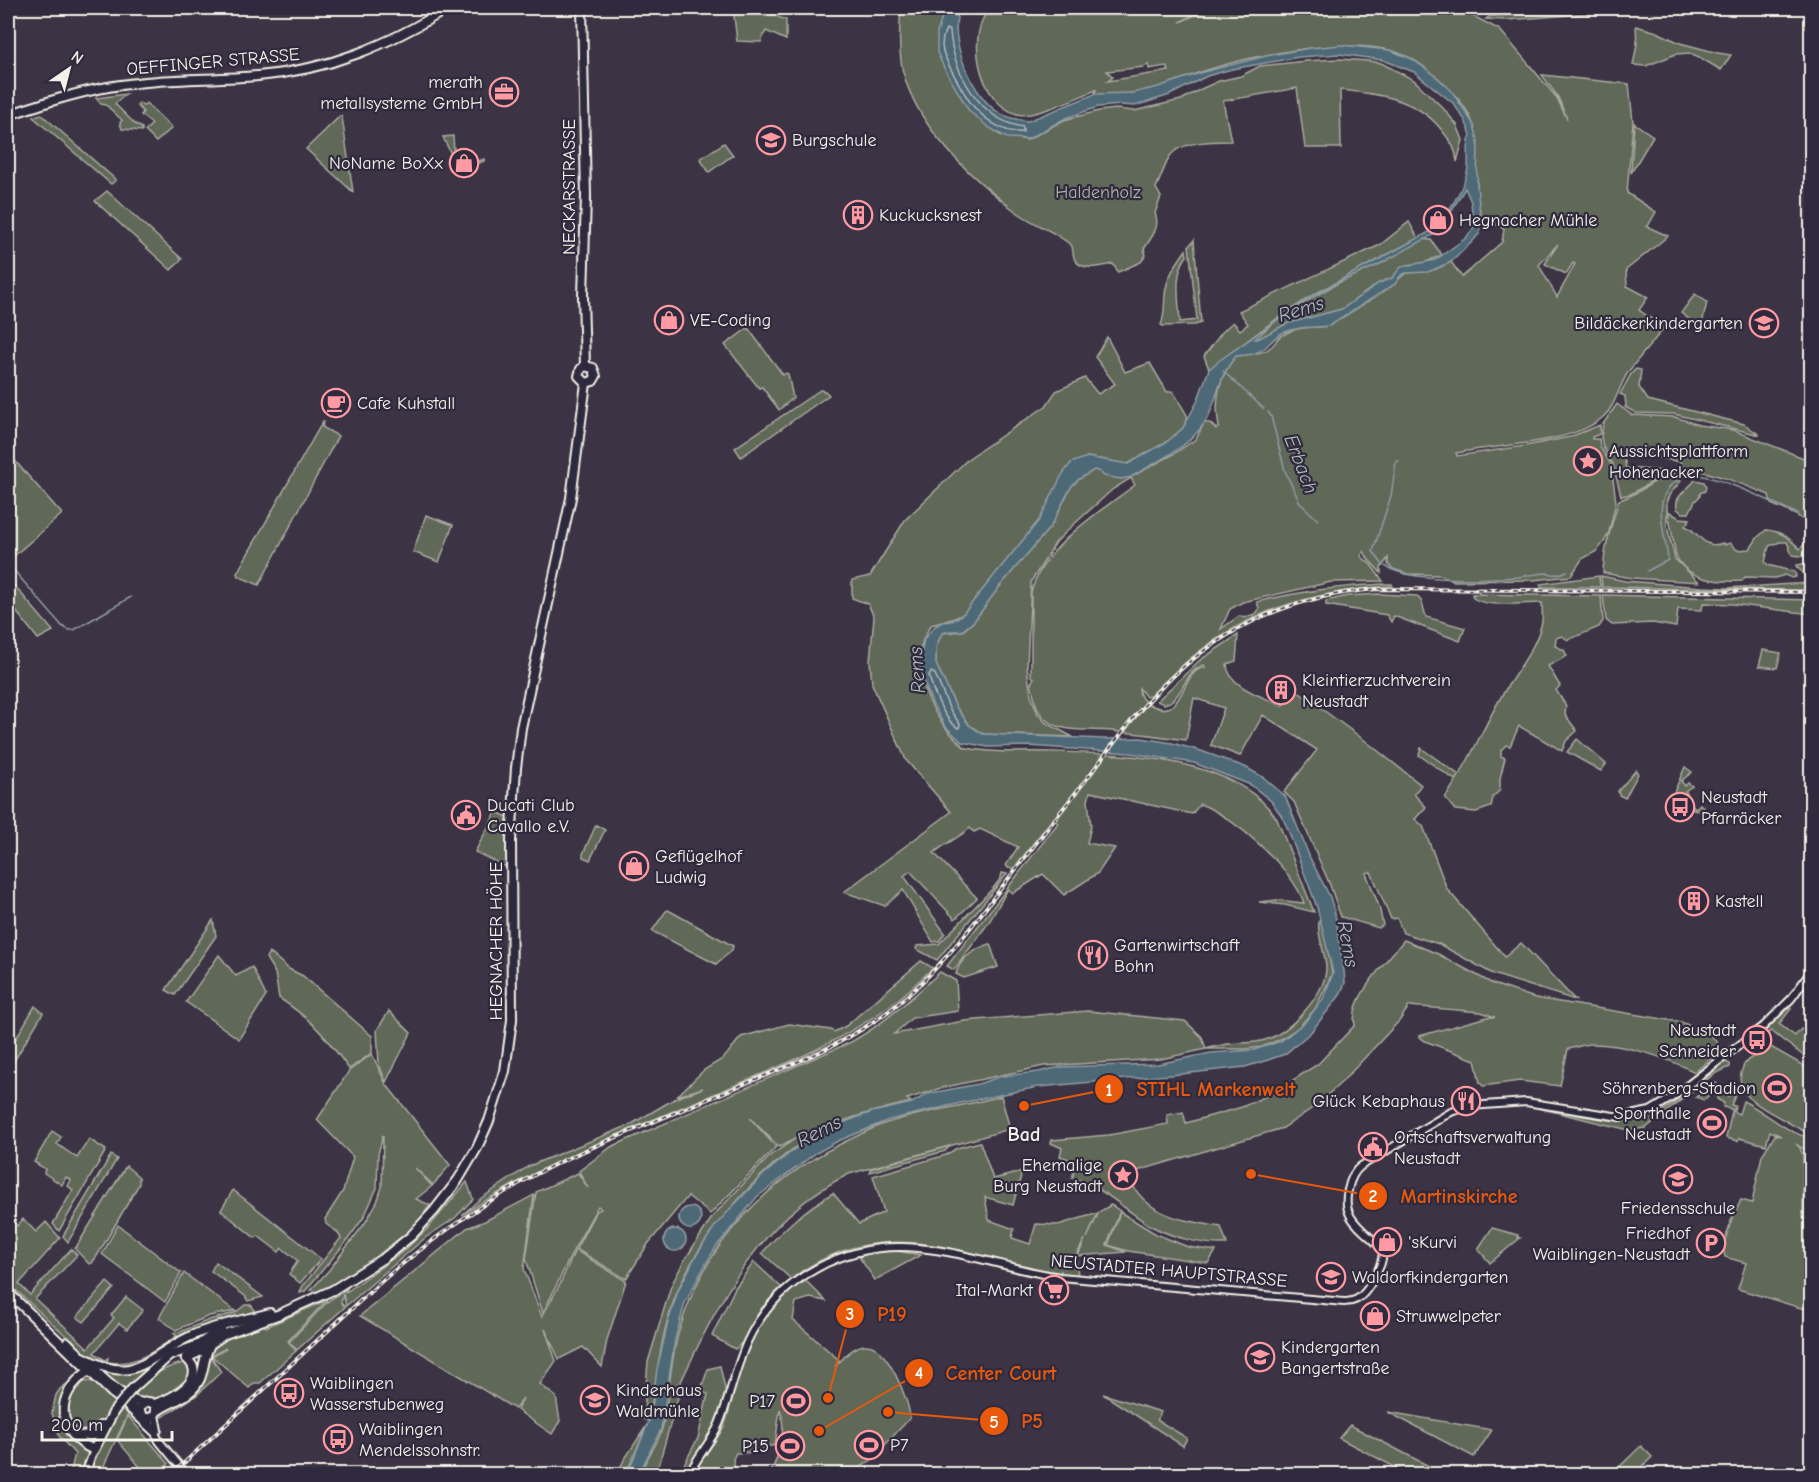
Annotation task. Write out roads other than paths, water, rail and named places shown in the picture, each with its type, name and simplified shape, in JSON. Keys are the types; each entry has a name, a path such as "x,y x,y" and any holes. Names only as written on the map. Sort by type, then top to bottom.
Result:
{"main road":[{"name":"OEFFINGER STRASSE","path":"8,115 109,86 260,76 311,68 375,48 448,8"},
{"name":"NECKARSTRASSE","path":"582,8 586,197 583,296 585,366"},
{"path":"585,366 593,368 596,376 593,381 586,383 579,376 581,369 585,366"},
{"name":"HEGNACHER HÖHE","path":"186,1358 209,1346 225,1334 280,1314 333,1290 385,1257 411,1236 434,1211 458,1180 477,1148 498,1095 508,1054 512,1020 511,841 516,768 521,728 571,498 586,383"},
{"path":"8,1286 12,1294 69,1352 128,1398 137,1402 149,1402 151,1412"},
{"path":"12,1294 83,1357 99,1381 124,1403 151,1412 193,1389 200,1378 209,1346"},
{"name":"HEGNACHER HÖHE","path":"83,1357 106,1369 130,1370 191,1336 298,1305"},
{"name":"HEGNACHER HÖHE","path":"114,1412 132,1389 159,1364 174,1353 198,1346 228,1324"},
{"path":"69,1352 78,1369 78,1381"},
{"name":"HEGNACHER HÖHE","path":"159,1364 177,1358 199,1358 205,1355"},
{"path":"151,1412 193,1379 195,1367 186,1358"},
{"path":"93,1371 78,1381 63,1405 65,1421 72,1435 95,1448"},
{"path":"78,1381 89,1378 99,1381"},
{"path":"144,1403 141,1407 151,1412"},
{"path":"80,1436 93,1435 114,1412"},
{"path":"95,1448 114,1412"},
{"path":"65,1421 73,1432 95,1448"}],"street":[{"name":"NEUSTADTER HAUPTSTRASSE","path":"689,1474 718,1425 736,1369 756,1325 780,1295 807,1273 832,1260 860,1251 902,1247 938,1251 1060,1277 1334,1302 1352,1301 1360,1297 1370,1285 1383,1256 1381,1249 1351,1219 1347,1210 1348,1189 1354,1173 1360,1166 1450,1112 1470,1106 1526,1101 1620,1117 1650,1111 1670,1099 1764,1026 1791,999 1812,970"},
{"path":"124,1403 156,1435 186,1474"},
{"path":"151,1412 156,1435"},
{"path":"151,1412 160,1434 178,1464"},
{"path":"85,1474 95,1448"}],"water":[{"path":"945,8 960,8 957,20 959,50 972,82 981,95 1001,114 1021,120 1028,121 1095,94 1132,93 1270,55 1341,45 1389,50 1410,58 1431,72 1451,90 1474,125 1478,141 1477,185 1481,224 1479,234 1472,242 1451,262 1428,272 1401,275 1395,284 1329,326 1288,331 1282,333 1260,351 1236,356 1223,377 1209,415 1185,444 1131,477 1121,479 1104,476 1094,470 1079,479 1071,487 1051,526 1000,586 974,621 962,631 942,633 936,647 936,664 956,707 969,725 983,734 1104,739 1141,738 1201,751 1245,767 1263,777 1285,796 1310,858 1330,897 1335,914 1345,983 1340,995 1311,1032 1285,1054 1268,1060 1245,1067 1038,1087 965,1102 889,1120 838,1141 816,1153 757,1197 716,1247 705,1265 685,1303 675,1339 661,1429 639,1474 627,1474 651,1416 657,1369 668,1322 678,1291 694,1259 715,1226 733,1206 763,1175 796,1148 827,1129 872,1112 912,1103 927,1094 978,1084 1002,1076 1060,1067 1158,1064 1211,1053 1254,1050 1281,1041 1305,1022 1323,999 1333,973 1317,907 1287,827 1271,801 1251,785 1194,763 1130,753 1029,746 988,747 962,742 945,726 932,703 924,681 921,655 924,639 934,627 942,622 952,621 963,614 1040,519 1062,475 1071,463 1087,457 1128,464 1168,441 1183,428 1197,402 1209,369 1276,321 1255,339 1286,324 1342,309 1379,283 1392,278 1401,267 1435,260 1466,238 1473,229 1473,221 1471,202 1465,188 1449,215 1450,221 1442,230 1378,265 1338,283 1279,318 1313,295 1433,230 1455,201 1466,176 1471,135 1465,120 1453,103 1414,72 1383,60 1339,54 1299,57 1232,69 1207,76 1170,95 1135,106 1098,107 1066,118 1028,139 1007,138 988,127 969,111 937,52 937,33"},
{"path":"690,1207 698,1210 701,1218 698,1226 690,1229 682,1226 679,1218 682,1210"},
{"path":"675,1229 683,1232 686,1240 683,1248 675,1251 667,1248 664,1240 667,1232"}],"waterway":[{"name":"Erbach","path":"1223,371 1264,409"},
{"name":"Erbach","path":"1268,412 1285,471 1300,503 1318,520"},
{"path":"1382,564 1373,551 1391,496 1396,462 1399,461"},
{"path":"1682,476 1692,475 1722,481 1798,514"},
{"path":"1647,571 1668,560 1661,517 1662,506 1669,487 1678,480"},
{"path":"10,566 62,626 69,630 74,630 131,597"},
{"path":"1385,566 1412,575 1449,579 1518,577 1543,573 1559,574 1567,571"}],"railway":[{"path":"172,1474 383,1280 475,1210 525,1180 577,1154 830,1047 861,1030 902,1001 957,944 1126,727 1153,696 1202,652 1254,620 1313,599 1377,589 1812,592"}],"place":[{"name":"merath metallsysteme GmbH","path":"504,92"},
{"name":"Burgschule","path":"771,140"},
{"name":"NoName BoXx","path":"464,163"},
{"name":"Kuckucksnest","path":"858,215"},
{"name":"Hegnacher Mühle","path":"1438,220"},
{"name":"VE-Coding","path":"669,320"},
{"name":"Bildäckerkindergarten","path":"1764,323"},
{"name":"Cafe Kuhstall","path":"336,403"},
{"name":"Aussichtsplattform Hohenacker","path":"1588,461"},
{"name":"Kleintierzuchtverein Neustadt","path":"1281,690"},
{"name":"Neustadt Pfarräcker","path":"1680,807"},
{"name":"Ducati Club Cavallo e.V.","path":"466,815"},
{"name":"Geflügelhof Ludwig","path":"634,866"},
{"name":"Kastell","path":"1694,901"},
{"name":"Gartenwirtschaft Bohn","path":"1093,955"},
{"name":"Neustadt Schneider","path":"1757,1040"},
{"name":"Söhrenberg-Stadion","path":"1777,1088"},
{"name":"Glück Kebaphaus","path":"1466,1101"},
{"name":"STIHL Markenwelt","path":"1024,1106"},
{"name":"Sporthalle Neustadt","path":"1712,1123"},
{"name":"Ortschaftsverwaltung Neustadt","path":"1373,1147"},
{"name":"Martinskirche","path":"1251,1174"},
{"name":"Ehemalige Burg Neustadt","path":"1123,1175"},
{"name":"Friedensschule","path":"1678,1179"},
{"name":"'sKurvi","path":"1387,1242"},
{"name":"Friedhof Waiblingen-Neustadt","path":"1711,1243"},
{"name":"Waldorfkindergarten","path":"1331,1277"},
{"name":"Ital-Markt","path":"1054,1290"},
{"name":"Struwwelpeter","path":"1375,1316"},
{"name":"Kindergarten Bangertstraße","path":"1260,1357"},
{"name":"Waiblingen Wasserstubenweg","path":"289,1393"},
{"name":"P19","path":"828,1398"},
{"name":"Kinderhaus Waldmühle","path":"595,1400"},
{"name":"P17","path":"796,1401"},
{"name":"P5","path":"888,1412"},
{"name":"Center Court","path":"819,1431"},
{"name":"Waiblingen Mendelssohnstr.","path":"338,1439"},
{"name":"P7","path":"869,1445"},
{"name":"P15","path":"790,1446"}],"district":[{"name":"Bad","path":"1024,1134"}],"park label":[{"name":"Haldenholz","path":"1098,192"}],"water label":[{"name":"Rems","path":"1301,309"},
{"name":"Rems","path":"917,670"},
{"name":"Rems","path":"1348,944"},
{"name":"Rems","path":"819,1131"}]}
